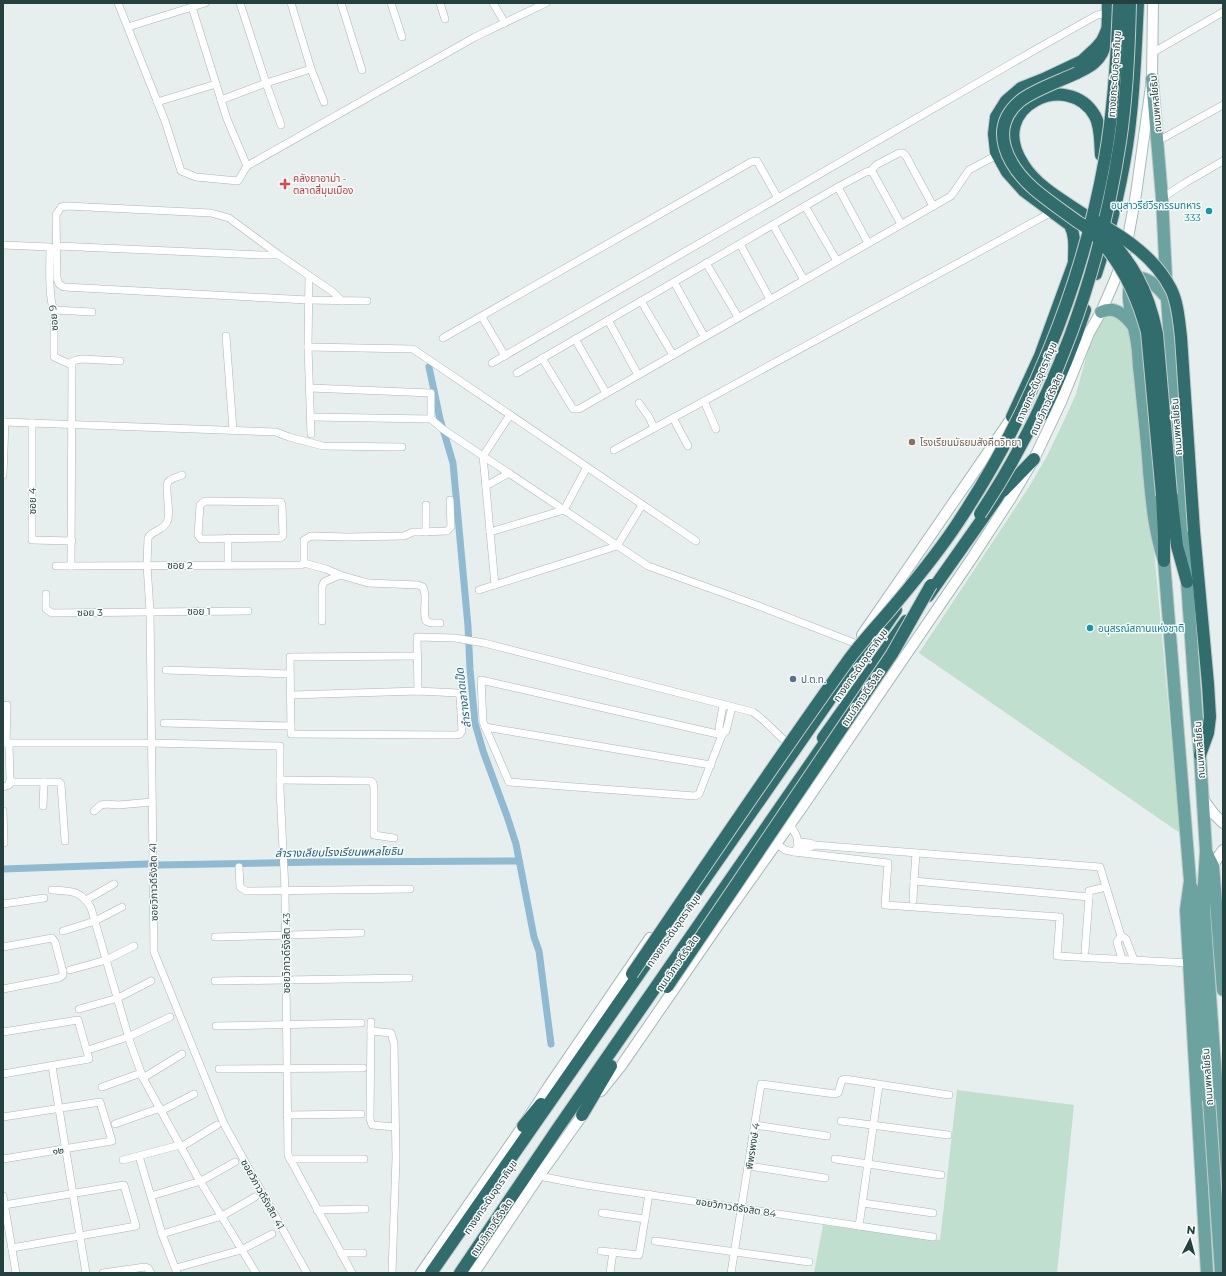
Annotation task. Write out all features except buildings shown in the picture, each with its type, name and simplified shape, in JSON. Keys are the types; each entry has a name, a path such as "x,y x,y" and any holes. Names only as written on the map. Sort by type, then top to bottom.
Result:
{"highway":[{"name":"ทางยกระดับอุตราภิมุข","path":"440,1273 953,529 1003,450 1042,368 1074,281 1092,216 1106,158 1114,86 1119,3"},
{"name":"ทางยกระดับอุตราภิมุข","path":"452,1273 646,989 931,585 992,496 1014,458 1038,412 1072,330 1101,236 1120,141 1126,91 1130,3"},
{"name":"ถนนพหลโยธิน","path":"1107,240 1121,180 1131,113 1138,3"},
{"path":"1110,6 1106,45 1100,57 1090,66 1033,93 1020,101 1008,114 1003,127 1004,141 1009,160 1015,170 1034,188 1092,232 1111,254 1125,275 1139,304 1148,332 1166,495 1177,546 1187,582"},
{"path":"431,1273 534,1127 855,663 984,473 1013,416 1042,349 1074,262 1086,221 1107,116 1115,42 1110,6"},
{"path":"1074,262 1073,232 1070,225 1024,191 1007,172 997,155 994,134 996,117 1006,101 1021,88 1082,61 1102,41 1107,30"},
{"path":"1100,155 1098,124 1095,116 1090,109 1074,98 1065,95 1051,94 1035,100 1020,112 1015,120 1013,129 1014,142 1017,154 1023,165 1040,183 1086,216 1140,250 1156,266 1172,290 1181,337 1194,531 1210,717 1208,733 1200,755"},
{"path":"1086,216 1113,242 1127,260 1146,293 1152,311 1157,334 1166,495 1164,561"},
{"name":"ถนนวิภาวดีรังสิต","path":"460,1273 558,1128 810,764 997,498 1034,431 1056,387 1076,340 1107,240"},
{"path":"997,498 1034,458"},
{"path":"523,1126 548,1095 849,658 918,578"},
{"path":"582,1116 607,1072 667,987 892,654 931,585"},
{"path":"855,663 864,632"},
{"path":"455,1223 491,1186"}],"main road":[{"name":"ถนนพหลโยธิน","path":"1153,3 1152,79 1162,198 1167,298 1206,851 1204,910 1221,1273"},
{"name":"ถนนวิภาวดีรังสิต","path":"474,1273 539,1176 582,1116 621,1066 790,824 994,526 1034,458 1061,402 1089,333 1101,312 1125,254 1132,224 1152,79"},
{"name":"ถนนพหลโยธิน","path":"1167,298 1158,288 1145,280 1140,279 1130,284 1129,292 1137,345 1152,510 1157,540 1164,561 1190,881 1196,909 1213,1101 1223,1178"},
{"path":"1101,312 1112,310 1118,312 1125,316 1135,328"},
{"path":"421,1273 785,741 857,644 1013,416"},
{"path":"1203,799 1223,823"},
{"path":"1213,866 1223,850"},
{"name":"ถนนพหลโยธิน","path":"1206,851 1213,866 1223,990"},
{"name":"ถนนพหลโยธิน","path":"1190,881 1186,910 1204,1220 1209,1270"},
{"path":"1204,1220 1209,1247 1215,1255 1223,1257"}],"street":[{"path":"118,3 165,121 181,171 196,177 238,181 247,166 475,37 546,3"},
{"path":"128,27 205,3"},
{"path":"240,3 281,125"},
{"path":"291,3 311,69 324,102"},
{"path":"341,3 362,70"},
{"path":"391,3 402,37"},
{"path":"440,3 445,19"},
{"path":"493,3 505,23"},
{"path":"492,363 1097,15 1110,6"},
{"path":"192,7 227,118 247,166"},
{"path":"1152,53 1223,12"},
{"path":"221,100 266,83 311,69"},
{"path":"157,102 216,84"},
{"path":"1158,141 1223,105"},
{"path":"517,373 838,187 866,172 871,171 876,165 899,153 906,156 934,206"},
{"path":"542,358 573,409 579,409 900,224 952,196 969,170 997,155"},
{"path":"443,338 751,162 757,161 778,198"},
{"path":"1162,198 1223,161"},
{"path":"871,171 900,224"},
{"path":"838,187 868,243"},
{"path":"342,301 333,292 229,218 220,215 211,213 67,206 61,207 56,215 58,278 59,284 64,287 308,300 342,301 367,301"},
{"path":"805,206 837,261"},
{"path":"614,450 1052,212"},
{"path":"773,225 804,280"},
{"path":"740,244 770,299"},
{"name":"ซอย 9","path":"3,245 50,247 51,296 54,310 54,357 70,363"},
{"path":"57,246 262,256 279,255"},
{"path":"706,263 738,317"},
{"path":"309,276 308,347 311,434"},
{"path":"674,282 704,336"},
{"path":"641,301 673,355"},
{"path":"54,310 92,312"},
{"path":"482,317 505,356"},
{"path":"608,320 638,375"},
{"path":"226,336 233,430"},
{"path":"575,339 606,393"},
{"path":"308,347 413,349 696,541"},
{"path":"71,566 72,365 70,363 82,359 120,361"},
{"path":"310,388 431,393 431,419"},
{"path":"704,401 716,429"},
{"path":"638,403 649,417 654,428"},
{"path":"495,585 483,456 510,415"},
{"path":"311,417 431,419 443,429 648,566 752,603 857,644"},
{"path":"673,418 688,446"},
{"path":"3,475 4,422 276,432 323,446 402,447"},
{"name":"ซอย 4","path":"32,423 32,540 72,540"},
{"path":"490,532 564,510 587,467"},
{"path":"486,486 509,473"},
{"name":"ซอยวิภาวดีรังสิต 41","path":"182,475 168,482 169,515 167,522 162,529 152,534 148,538 147,565 150,611 154,952 224,1124 307,1273"},
{"path":"440,623 431,623 426,621 425,591 423,587 418,585 368,583 340,576 326,569 304,563 304,540 311,536 404,536 413,532 447,532 450,529 450,500"},
{"path":"205,501 281,502 283,536 280,538 228,538 201,539 199,537 200,505 202,503 205,501"},
{"path":"426,505 426,532"},
{"path":"479,590 617,546 642,505"},
{"path":"228,538 228,565"},
{"name":"ซอย 2","path":"56,566 300,565 304,563"},
{"path":"322,621 322,587 324,582 340,576"},
{"name":"ซอย 3","path":"46,594 46,609 52,613 150,611"},
{"name":"ซอย 1","path":"150,611 248,611"},
{"path":"418,691 418,637 436,637 470,641 500,647 753,712 785,741"},
{"path":"291,695 418,691 458,693 460,696 462,731 460,734 291,734 290,657 418,656"},
{"path":"166,670 290,674"},
{"path":"722,735 481,680 482,712 485,727 509,782 695,796 699,794 722,735 726,731 732,707"},
{"path":"7,705 6,743 10,782"},
{"path":"722,735 719,728 723,705"},
{"path":"164,723 291,726"},
{"path":"485,727 711,764"},
{"path":"6,743 152,743"},
{"name":"ซอยวิภาวดีรังสิต 43","path":"152,743 280,746 286,934 288,1155 352,1273"},
{"path":"280,780 371,781 373,783 374,835 394,838"},
{"path":"3,787 7,786 10,782 59,782 61,784 65,841"},
{"path":"43,806 44,782"},
{"path":"94,811 106,804 118,805 152,802"},
{"path":"3,811 4,843"},
{"path":"790,824 796,833 797,847"},
{"path":"776,843 785,850 810,843 814,845 1100,867 1121,936 1126,939 1134,960"},
{"path":"797,847 888,863 885,905 1060,917 1057,956 1189,963"},
{"path":"912,900 916,853"},
{"path":"240,867 240,886 246,891 410,889"},
{"path":"914,881 1089,897"},
{"path":"86,900 114,884"},
{"path":"1085,951 1089,891 1106,887"},
{"path":"52,890 72,891 79,893 91,908 128,1037 142,1075 180,1146 256,1273"},
{"path":"3,904 44,898"},
{"path":"63,931 95,920 122,907"},
{"path":"215,936 361,933"},
{"path":"1121,936 1118,942 1122,959"},
{"path":"3,947 52,938 63,975 60,978 3,989"},
{"path":"70,970 106,960 134,946"},
{"path":"215,981 409,978"},
{"path":"79,1009 118,998 151,981"},
{"path":"91,1049 128,1037 170,1017"},
{"path":"3,1032 78,1020 89,1059 3,1074"},
{"path":"371,1022 370,1119 372,1125 395,1127"},
{"path":"216,1026 361,1023"},
{"path":"371,1031 388,1032 391,1033 392,1036 396,1158 392,1273"},
{"path":"102,1087 142,1075 182,1054"},
{"path":"52,1066 86,1273"},
{"path":"219,1069 287,1070 362,1068"},
{"name":"พิพรพงษ์ 4","path":"731,1273 761,1084 835,1094 838,1094 842,1080 845,1079 879,1085"},
{"path":"859,1226 879,1085 949,1095"},
{"path":"115,1124 161,1109 194,1094"},
{"name":"๑๒","path":"3,1159 112,1141 100,1102 59,1108"},
{"path":"3,1117 59,1108"},
{"path":"287,1115 360,1114"},
{"path":"841,1121 874,1124 948,1135"},
{"path":"123,1160 180,1146 217,1125"},
{"path":"755,1125 827,1136"},
{"path":"139,1156 162,1234 176,1271 241,1250 272,1234"},
{"path":"290,1159 364,1159"},
{"path":"835,1159 941,1174"},
{"path":"151,1196 201,1181 235,1162"},
{"path":"749,1166 825,1178"},
{"name":"ซอยวิภาวดีรังสิต 84","path":"539,1176 933,1237"},
{"path":"4,1205 124,1185 136,1226 12,1248"},
{"path":"601,1251 639,1255 649,1194"},
{"path":"3,1196 16,1273"},
{"path":"162,1234 222,1216 255,1197"},
{"path":"863,1202 933,1213"},
{"path":"317,1210 365,1209"},
{"path":"602,1213 645,1218"},
{"path":"655,1241 809,1262"},
{"path":"610,1273 613,1252"},
{"path":"341,1253 363,1253"},
{"path":"103,1273 145,1267 148,1268 151,1273"}],"green space":[{"path":"1107,311 1125,316 1134,332 1180,833 919,653 1029,487 1047,456 1076,394 1087,354 1089,333"},
{"path":"957,1090 1074,1105 1057,1273 814,1273 823,1225 940,1240"}],"waterway":[{"name":"ลำรางลาดเป็ด","path":"429,367 440,419 453,463 468,626 475,723 483,751 516,844 534,937 539,951 551,1044"},
{"name":"ลำรางเลียบโรงเรียนพหลโยธิน","path":"158,865 317,862 519,861"},
{"name":"ลำรางเลียบโรงเรียนพหลโยธิน","path":"3,869 147,864"}],"place":[{"name":"คลังยาอาม่า - ตลาดสี่มุมเมือง","path":"285,184"},
{"name":"อนุสาวรีย์วีรกรรมทหาร 333","path":"1209,211"},
{"name":"โรงเรียนมัธยมสังคีตวิทยา","path":"912,442"},
{"name":"อนุสรณ์สถานแห่งชาติ","path":"1090,628"},
{"name":"ป.ต.ท.","path":"793,679"}]}
